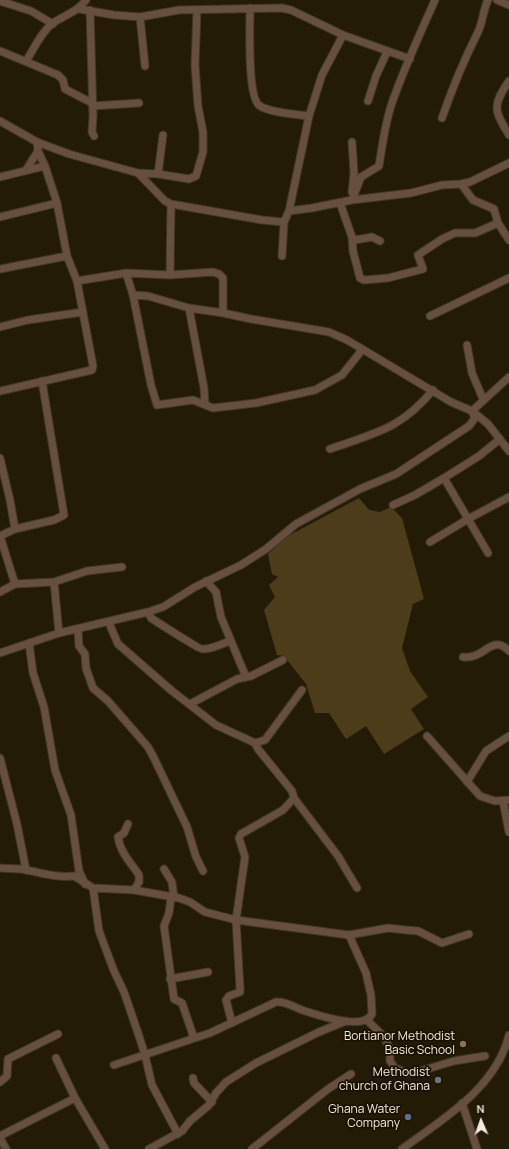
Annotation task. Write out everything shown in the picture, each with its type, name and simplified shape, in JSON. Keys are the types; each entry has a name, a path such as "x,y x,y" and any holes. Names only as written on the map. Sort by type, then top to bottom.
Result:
{"street":[{"path":"26,61 44,33 52,24 79,9 86,0"},
{"path":"352,200 361,177 379,166 386,126 392,105 435,0"},
{"path":"442,118 452,89 472,41 478,32 488,0"},
{"path":"498,0 509,5"},
{"path":"0,2 31,11 52,24"},
{"path":"250,8 250,63 253,90 257,104 271,109 309,116"},
{"path":"79,9 114,15 140,17 179,10 282,8 291,10 343,35 410,59"},
{"path":"90,10 92,132 94,136"},
{"path":"0,122 37,142 69,154 138,173 158,174 189,179 196,176 203,152 203,132 198,106 195,66 196,10"},
{"path":"140,17 145,66"},
{"path":"282,256 284,222 289,210 309,116 322,75 343,35"},
{"path":"0,51 58,75 64,80 65,89 92,104 139,102"},
{"path":"368,101 376,76 387,52"},
{"path":"509,81 496,104 496,110 509,135"},
{"path":"158,174 163,135"},
{"path":"0,391 92,370 93,366 77,281 67,256 58,203 38,151 37,142"},
{"path":"352,142 354,173 352,200"},
{"path":"26,170 38,151"},
{"path":"289,210 410,193 442,185 462,184 470,182 509,163"},
{"path":"0,177 45,166"},
{"path":"138,173 165,201 171,204 284,222"},
{"path":"462,184 473,200 494,209 498,223 509,240"},
{"path":"0,217 58,203"},
{"path":"340,203 352,237 354,257 360,278 364,280 388,278 423,269 418,255 442,239 455,233 475,233 498,223"},
{"path":"170,275 171,204"},
{"path":"352,237 359,240 372,237 380,241"},
{"path":"0,269 67,256"},
{"path":"77,281 126,273 170,275 213,272 219,274 223,278 223,313"},
{"path":"126,273 133,296 151,385 157,405 193,400 213,408 256,403 315,390 342,375 362,350"},
{"path":"430,316 509,278"},
{"path":"133,296 148,296 190,308 329,332 347,340 451,402 472,411 488,424 509,451"},
{"path":"190,308 204,388 205,404"},
{"path":"0,327 28,320 83,312"},
{"path":"467,345 472,373 483,399"},
{"path":"472,411 483,399 509,377"},
{"path":"14,584 0,536 15,529 54,520 64,515 42,381"},
{"path":"330,449 388,428 400,422 416,410 433,390"},
{"path":"0,653 59,633 109,623 163,608 187,591 240,565 266,549 296,524 322,508 403,469 469,426 475,418 472,411"},
{"path":"392,505 415,495 444,478 479,456 500,439"},
{"path":"0,458 15,529"},
{"path":"444,478 488,553"},
{"path":"430,542 468,519 509,498"},
{"path":"0,592 14,584 54,582 87,571 122,567"},
{"path":"206,581 216,592 221,617 246,677"},
{"path":"54,582 59,633"},
{"path":"148,612 151,618 198,648 204,650 230,640"},
{"path":"109,623 118,644 130,656 216,725 255,743 258,749 292,791 294,798 338,856 358,888"},
{"path":"78,630 80,646 84,654 86,668 93,688 108,701 148,747 187,827 196,857 203,871"},
{"path":"29,644 33,673 44,707 55,770 72,815 79,871 85,884"},
{"path":"463,657 476,657 494,644 500,644 509,651"},
{"path":"190,704 237,679 246,677 283,660"},
{"path":"255,743 265,740 302,690"},
{"path":"427,736 480,796 486,799 506,800 509,832"},
{"path":"467,782 486,750 509,736"},
{"path":"0,760 18,824 26,870"},
{"path":"232,1023 226,1000 229,996 240,992 236,920 245,857 239,838 240,834 283,810 294,798"},
{"path":"128,824 124,833 118,837 119,844 124,854 139,875 139,882 134,890"},
{"path":"0,868 26,870 63,878 74,876 93,888 134,890 173,898 190,902 205,912 236,920 349,935 388,928 418,931 442,943 469,934"},
{"path":"164,869 172,882 173,898 164,926 170,978 174,999 182,1003 194,1038"},
{"path":"93,888 99,931 114,971 124,992 146,1055 149,1077 154,1092 178,1134"},
{"path":"114,1065 194,1038 232,1023 279,1001 301,1010 347,1021 362,1022 367,1020 372,1014 373,1007 368,982 349,935"},
{"path":"170,978 208,972"},
{"path":"367,1020 384,1037 390,1049 390,1061 395,1068 406,1073 417,1072 454,1061 485,1056"},
{"path":"148,1149 178,1134 212,1102 216,1093 226,1082 256,1063 319,1032 347,1021"},
{"path":"0,1082 7,1076 8,1059 58,1034"},
{"path":"402,1149 462,1103 496,1067 505,1052 509,1035"},
{"path":"56,1058 75,1098 105,1149"},
{"path":"252,1149 263,1146 328,1089 351,1074"},
{"path":"193,1078 194,1083 212,1102"},
{"path":"6,1149 0,1137 75,1098"},
{"path":"462,1103 477,1149"}],"shaded area":[{"path":"359,498 369,510 380,512 391,507 402,518 424,599 413,604 402,648 410,671 428,697 411,709 424,729 384,754 366,726 346,739 329,713 315,713 306,684 284,656 277,655 264,610 275,597 269,585 278,577 272,574 268,554 286,537"}],"place":[{"name":"Bortianor Methodist Basic School","path":"463,1044"},
{"name":"Methodist church of Ghana","path":"438,1080"},
{"name":"Ghana Water Company","path":"408,1117"}]}
